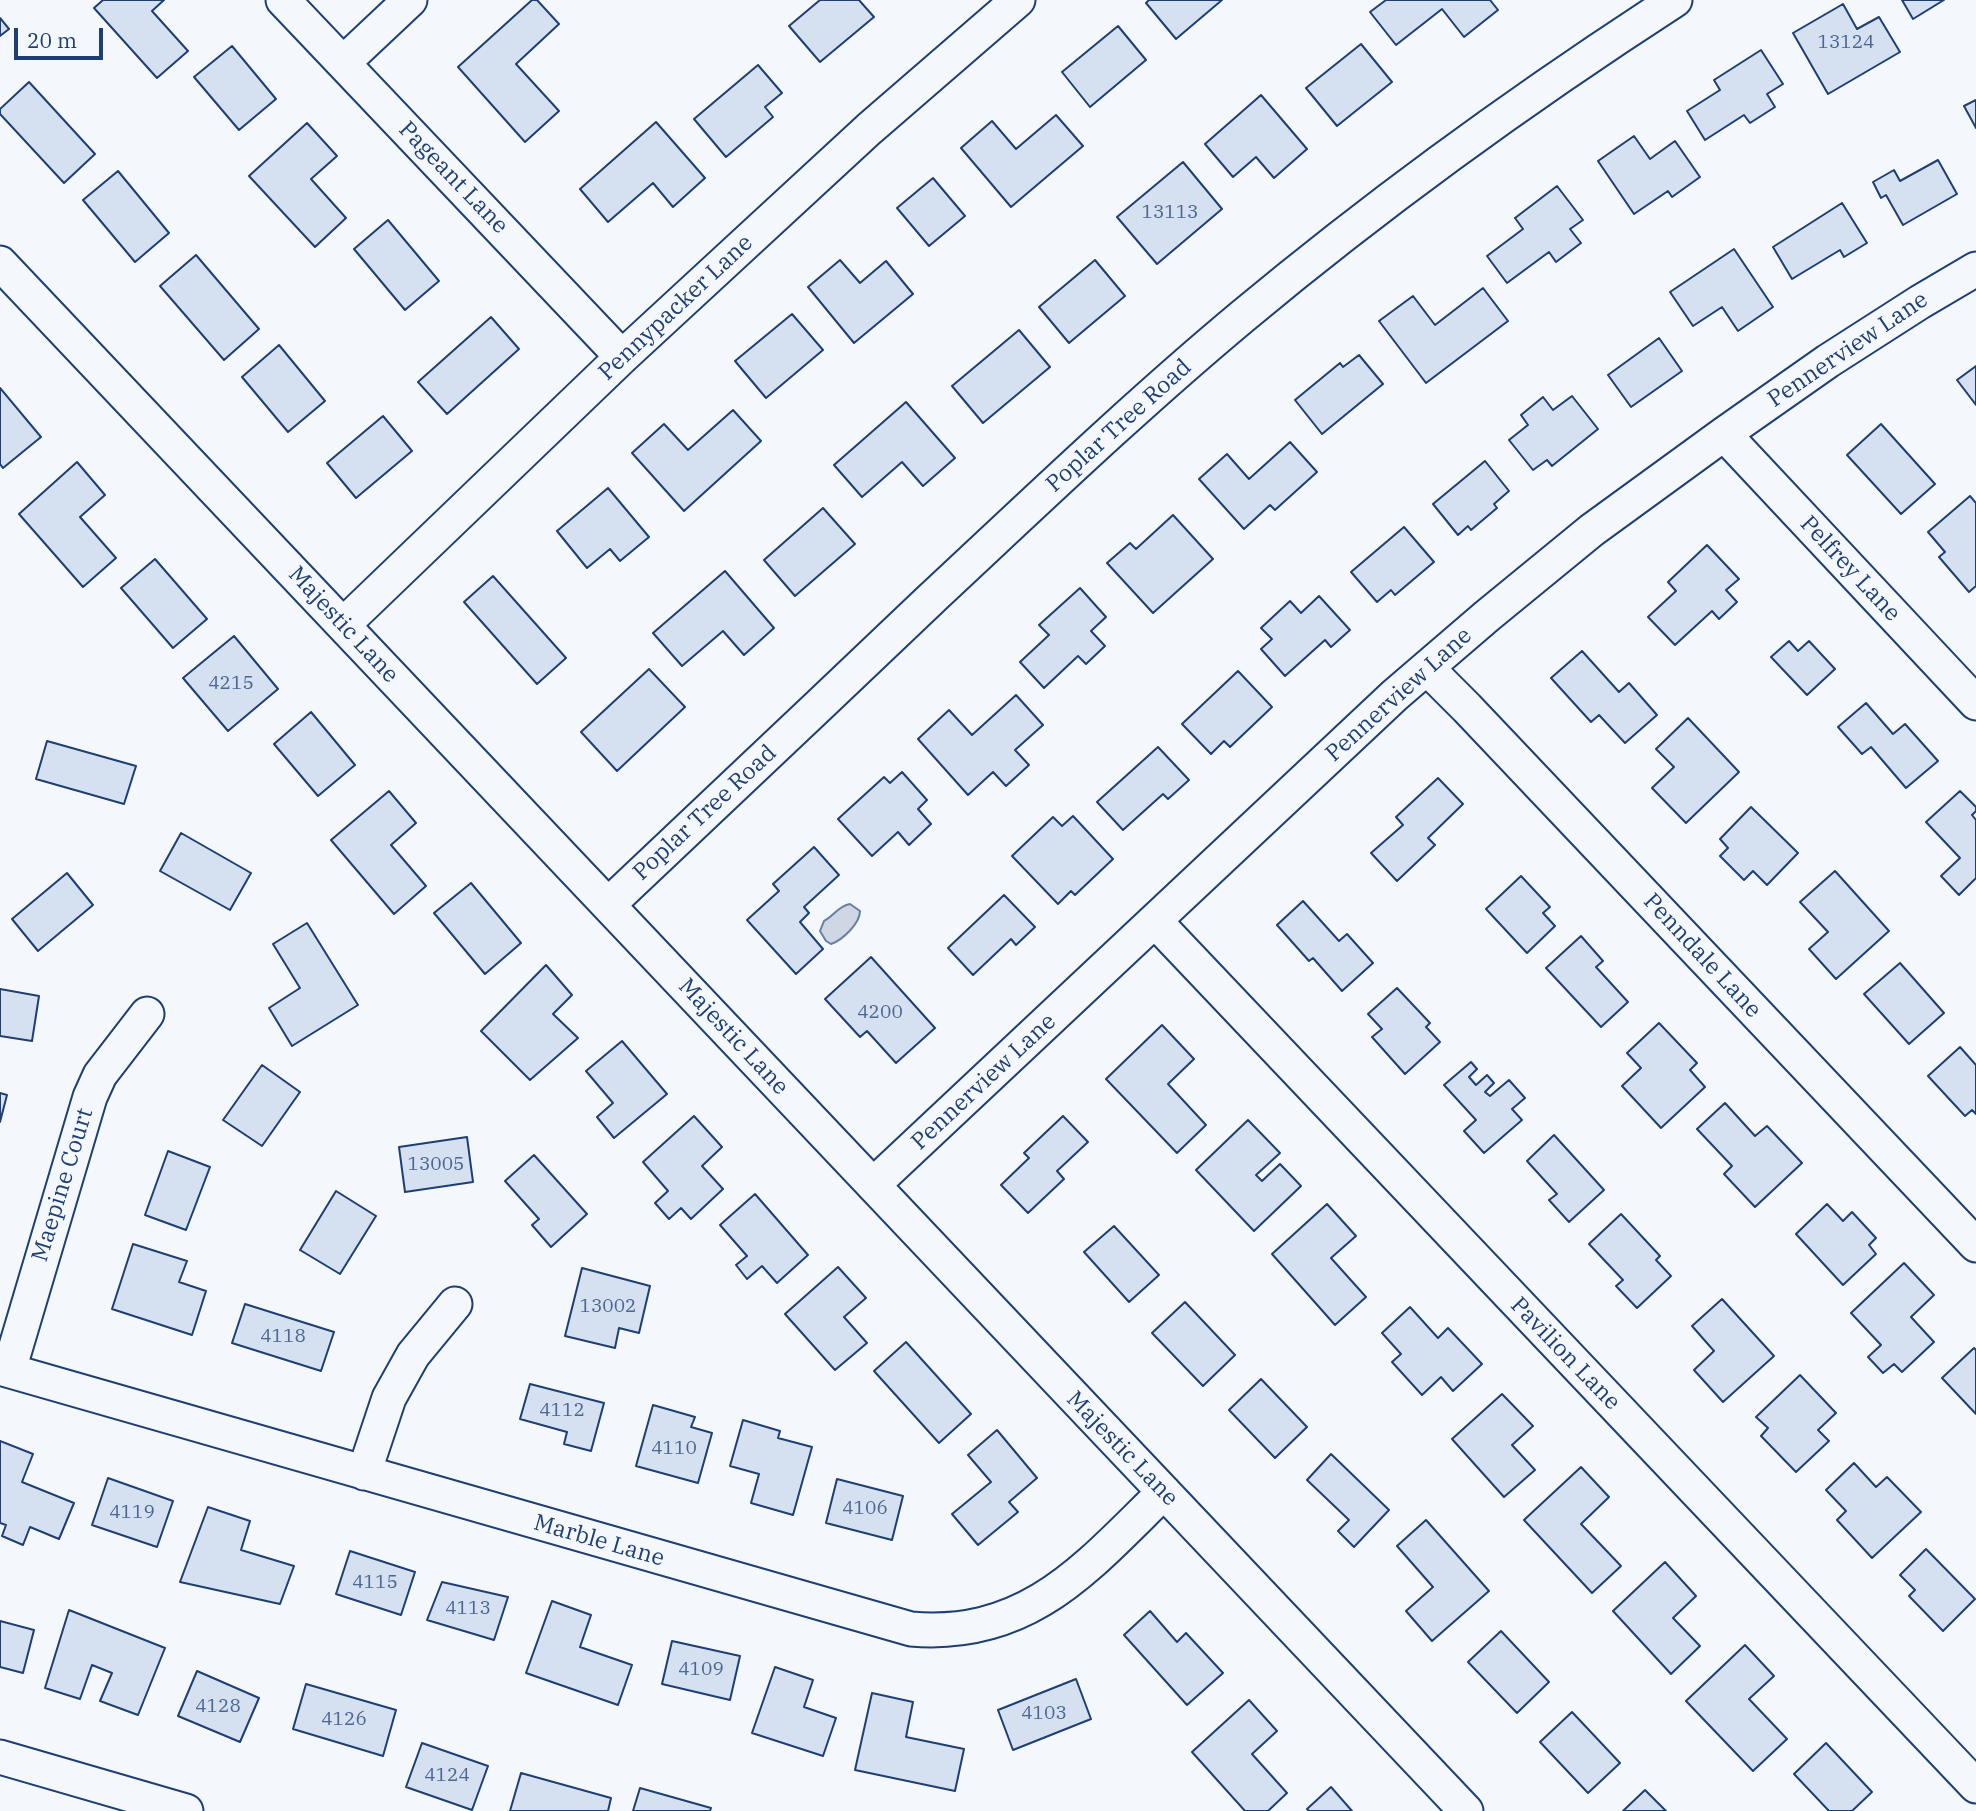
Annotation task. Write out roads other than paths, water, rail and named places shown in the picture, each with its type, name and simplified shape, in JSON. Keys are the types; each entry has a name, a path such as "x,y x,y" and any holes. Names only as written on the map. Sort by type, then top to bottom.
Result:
{"street":[{"name":"Pageant Lane","path":"283,0 622,357"},
{"path":"343,63 410,0"},
{"name":"Pennypacker Lane","path":"342,625 622,357 869,128 1018,0"},
{"name":"Poplar Tree Road","path":"608,905 1044,493 1241,318 1353,226 1461,146 1675,0"},
{"name":"Majestic Lane","path":"0,263 1466,1811"},
{"name":"Pennerview Lane","path":"873,1185 1427,668 1592,530 1828,361 1976,269"},
{"name":"Pelfrey Lane","path":"1724,434 1976,703"},
{"name":"Penndale Lane","path":"1427,668 1976,1245"},
{"name":"Pavilion Lane","path":"1155,922 1976,1786"},
{"name":"Maepine Court","path":"4,1369 90,1097 100,1075 148,1014"},
{"path":"364,1473 389,1398 413,1355 455,1304"},
{"name":"Marble Lane","path":"4,1369 911,1629 933,1631 964,1628 995,1622 1026,1610 1054,1594 1092,1562 1164,1492"},
{"path":"0,1757 187,1811"}]}
